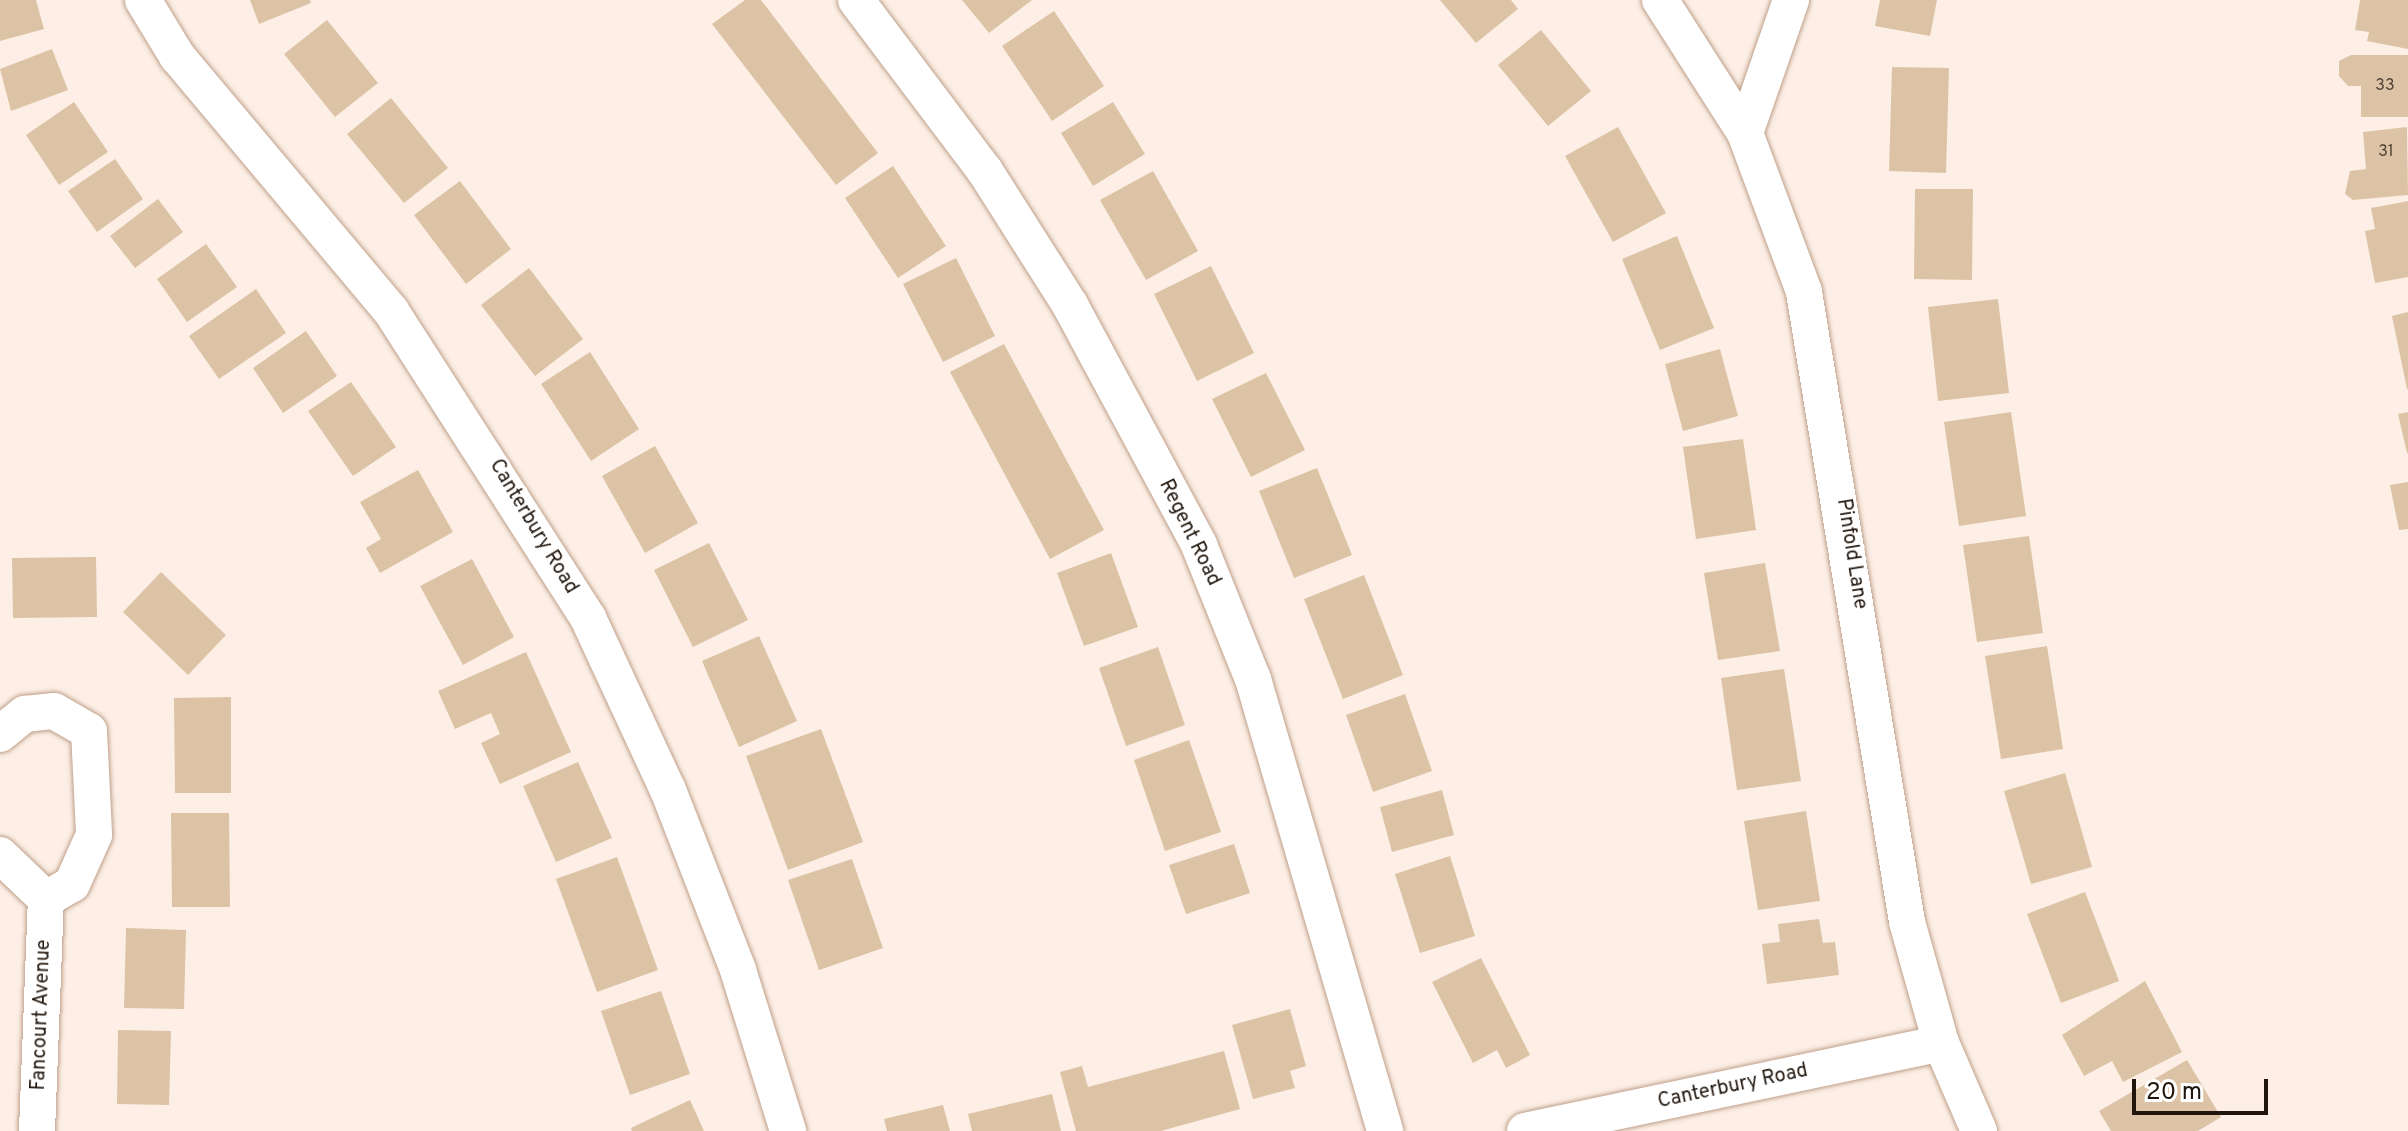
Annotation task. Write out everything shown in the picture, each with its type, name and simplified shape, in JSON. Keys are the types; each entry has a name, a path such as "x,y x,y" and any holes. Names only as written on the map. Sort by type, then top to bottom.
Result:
{"street":[{"name":"Canterbury Road","path":"143,0 177,56 391,311 588,618 668,790 738,970 788,1131"},
{"name":"Regent Road","path":"856,0 968,146 1062,292 1199,545 1253,679 1385,1131"},
{"name":"Pinfold Lane","path":"1660,0 1745,133 1804,292 1907,922 1941,1043 1979,1131"},
{"path":"1745,133 1791,0"},
{"path":"0,734 25,714 54,711 89,731 94,835 72,884 46,899 0,855"},
{"name":"Fancourt Avenue","path":"37,1131 46,899"},
{"name":"Canterbury Road","path":"1525,1131 1941,1043"}],"building":[{"path":"0,0 36,0 44,29 0,41"},
{"path":"250,0 310,0 311,3 259,24"},
{"path":"745,0 761,0 878,153 836,185 712,24"},
{"path":"962,0 1032,0 989,33"},
{"path":"1440,0 1511,0 1518,9 1476,43"},
{"path":"1880,0 1937,0 1930,36 1875,26"},
{"path":"2360,0 2408,0 2408,49 2367,41 2369,32 2355,30"},
{"path":"1054,11 1104,86 1052,121 1002,46"},
{"path":"327,20 378,83 335,117 284,54"},
{"path":"1541,30 1591,91 1548,126 1498,65"},
{"path":"52,49 68,90 11,111 0,69"},
{"path":"2351,55 2408,55 2408,117 2361,117 2361,86 2348,86 2339,76 2339,61"},
{"path":"1892,67 1949,68 1946,173 1889,171"},
{"path":"391,98 448,168 404,203 347,134"},
{"path":"74,102 108,152 59,185 26,135"},
{"path":"1113,102 1145,154 1093,186 1061,133"},
{"path":"1618,127 1666,213 1613,242 1565,156"},
{"path":"2407,127 2408,195 2353,200 2345,194 2350,171 2366,169 2363,132"},
{"path":"115,159 143,199 97,232 68,191"},
{"path":"893,166 946,246 898,278 845,198"},
{"path":"1153,171 1198,251 1146,280 1100,200"},
{"path":"460,181 511,249 466,284 414,215"},
{"path":"1915,189 1973,189 1972,280 1914,279"},
{"path":"158,199 183,232 135,268 110,236"},
{"path":"2408,201 2408,277 2375,283 2365,231 2375,229 2371,208"},
{"path":"1677,236 1714,328 1660,350 1622,259"},
{"path":"206,244 237,287 187,322 157,279"},
{"path":"956,258 995,336 943,362 903,284"},
{"path":"1211,266 1254,353 1197,381 1154,294"},
{"path":"529,268 583,339 535,376 481,305"},
{"path":"256,289 286,333 219,379 189,336"},
{"path":"1998,299 2009,393 1938,401 1928,307"},
{"path":"2408,312 2408,389 2407,389 2392,316"},
{"path":"306,331 337,376 283,413 253,368"},
{"path":"1004,344 1104,530 1050,559 950,372"},
{"path":"1720,349 1738,416 1683,431 1665,364"},
{"path":"590,352 639,429 591,461 541,384"},
{"path":"1266,373 1305,450 1251,477 1212,399"},
{"path":"351,382 396,447 353,476 308,411"},
{"path":"2011,412 2026,516 1959,526 1944,422"},
{"path":"2408,412 2408,453 2407,453 2398,414"},
{"path":"1743,439 1756,530 1696,539 1683,447"},
{"path":"655,446 698,523 645,553 602,476"},
{"path":"1317,468 1352,555 1294,578 1259,491"},
{"path":"418,470 453,532 380,573 366,548 381,539 360,502"},
{"path":"2408,482 2408,529 2399,530 2390,485"},
{"path":"2029,536 2043,633 1977,642 1963,545"},
{"path":"709,543 748,620 693,647 654,570"},
{"path":"1111,553 1138,627 1084,646 1057,573"},
{"path":"96,557 97,617 13,618 12,558"},
{"path":"472,559 514,637 463,665 420,586"},
{"path":"1765,563 1780,651 1718,660 1704,573"},
{"path":"161,572 226,635 188,675 123,612"},
{"path":"1364,575 1403,675 1343,699 1304,599"},
{"path":"759,636 797,721 739,747 702,661"},
{"path":"2047,646 2063,749 2001,759 1985,656"},
{"path":"1158,647 1185,725 1126,746 1099,668"},
{"path":"526,652 571,752 500,784 481,743 500,734 491,713 455,729 438,691"},
{"path":"1784,669 1801,781 1737,790 1721,678"},
{"path":"1405,694 1432,771 1373,792 1346,715"},
{"path":"231,697 231,793 175,793 174,698"},
{"path":"821,729 863,842 788,870 746,756"},
{"path":"1189,740 1221,832 1165,851 1134,760"},
{"path":"578,762 612,838 556,862 523,786"},
{"path":"2065,773 2092,867 2031,884 2004,791"},
{"path":"1442,790 1454,835 1392,852 1380,807"},
{"path":"1806,811 1820,901 1758,910 1744,821"},
{"path":"171,813 229,813 230,907 172,907"},
{"path":"1234,844 1250,893 1186,914 1169,865"},
{"path":"1450,856 1475,936 1420,953 1395,874"},
{"path":"617,857 658,970 597,992 556,879"},
{"path":"852,859 883,948 819,970 788,880"},
{"path":"2085,892 2119,981 2061,1003 2027,914"},
{"path":"1819,919 1823,943 1835,942 1839,975 1767,984 1762,944 1780,942 1778,924"},
{"path":"126,928 186,930 184,1009 124,1008"},
{"path":"1481,958 1530,1055 1506,1068 1497,1050 1473,1063 1432,982"},
{"path":"2145,981 2182,1052 2123,1082 2112,1061 2084,1076 2062,1035"},
{"path":"661,991 690,1074 630,1095 601,1011"},
{"path":"1290,1009 1306,1066 1290,1071 1295,1088 1253,1099 1232,1025"},
{"path":"118,1030 171,1031 169,1105 117,1104"},
{"path":"1224,1051 1240,1109 1161,1131 1076,1131 1060,1072 1082,1066 1088,1087"},
{"path":"2187,1060 2221,1117 2198,1131 2111,1131 2099,1111"},
{"path":"1052,1094 1061,1131 972,1131 968,1114"},
{"path":"690,1100 704,1131 632,1131 631,1128"},
{"path":"943,1105 950,1131 887,1131 884,1119"}]}
